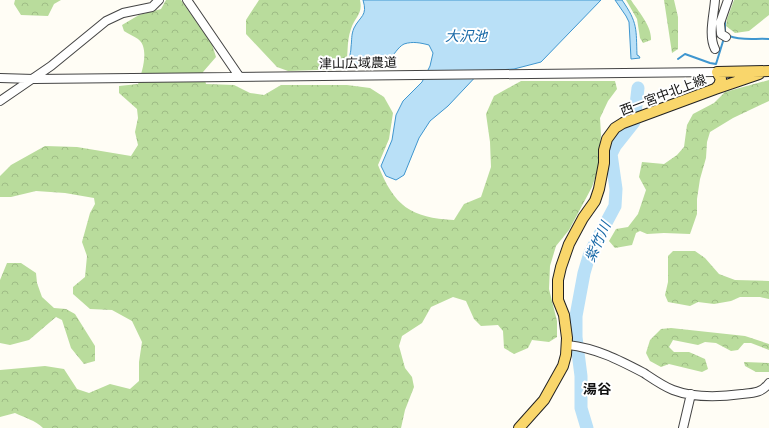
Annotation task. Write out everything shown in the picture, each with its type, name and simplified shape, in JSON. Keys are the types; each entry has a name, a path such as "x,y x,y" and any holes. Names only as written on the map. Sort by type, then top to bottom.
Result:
{"main road":[{"name":"西一宮中北上線","path":"519,428 544,400 558,375 571,345 557,293 561,267 569,244 583,218 595,201 604,163 604,150 607,138 616,128 634,119 715,89 719,85 721,79 717,72 768,71"},
{"path":"715,89 768,71"}],"street":[{"path":"0,101 34,79 106,21 123,13 152,7 160,0"},
{"path":"187,0 239,76"},
{"path":"715,0 712,35 713,43 716,49"},
{"path":"726,37 721,34 720,23 728,0"},
{"path":"51,66 50,70 57,78"},
{"name":"津山広域農道","path":"0,78 34,79 717,72"},
{"path":"11,78 16,85 13,92"},
{"path":"571,345 584,347 614,357 672,389 691,394 716,396 760,392 765,389 769,383"},
{"path":"683,428 691,394"}],"green space":[{"path":"15,0 61,0 54,4 48,16 21,15 14,4"},
{"path":"166,0 181,0 212,44 216,57 203,72 206,84 234,85 250,93 264,95 281,85 347,85 370,88 384,97 393,113 389,139 378,165 384,179 398,200 406,207 415,213 439,219 454,220 464,204 481,197 491,167 490,142 486,114 494,96 521,81 615,81 617,89 608,101 600,118 601,135 598,169 592,187 569,230 556,246 550,266 549,289 557,321 557,337 549,342 532,340 528,348 514,354 504,348 503,331 498,325 481,326 474,319 466,301 453,297 431,307 422,323 402,336 399,346 405,368 412,377 414,387 405,410 401,428 43,428 33,421 15,413 0,417 0,370 45,366 64,369 77,389 89,393 110,384 130,389 139,381 139,362 142,342 132,321 112,310 90,309 73,294 73,287 85,277 87,256 82,242 90,213 95,204 94,198 65,193 36,191 11,197 0,197 0,176 11,165 45,146 77,147 131,156 138,145 135,132 138,118 137,109 119,93 119,86 138,84 143,67 144,48 138,39 124,31 122,25 139,15 161,9"},
{"path":"259,0 360,0 360,12 349,34 345,69 288,71 277,67 246,34 246,20"},
{"path":"626,0 631,0 644,19 651,35 651,40 643,43 640,38 637,19"},
{"path":"664,0 674,0 678,17 678,49 672,53"},
{"path":"734,0 769,0 769,15 749,31 735,33 726,26"},
{"path":"769,80 769,101 733,118 710,132 707,142 706,158 700,179 697,199 697,214 690,234 647,234 640,231 636,233 632,245 615,248 609,241 616,229 628,227 638,214 646,190 639,177 642,162 664,164 677,155 684,147 687,125 693,114 714,103 725,92"},
{"path":"673,251 695,251 705,258 719,274 735,280 769,281 769,299 760,297 740,297 731,301 714,304 698,302 690,306 668,302 665,295 668,282 668,256"},
{"path":"7,263 21,263 36,273 37,283 42,297 54,308 66,309 75,314 95,346 95,361 84,364 71,348 62,320 56,317 29,340 10,345 0,343 0,280"},
{"path":"671,328 745,336 769,344 769,350 751,343 744,343 738,350 731,351 716,343 705,342 698,345 673,340 669,347 674,352 689,352 705,359 708,369 702,372 669,364 661,367 650,361 646,353 650,340 661,329"},
{"path":"744,362 769,363 769,372 756,372 745,366"}],"water":[{"name":"大沢池","path":"363,0 601,0 541,62 514,69 481,71 448,106 430,121 419,138 404,175 396,180 386,176 381,166 392,140 396,115 403,101 422,82 430,66 433,53 429,45 411,43 402,45 389,60 380,65 365,66 350,62 352,33 356,24 364,13 365,9"},
{"path":"615,0 622,0 634,21 637,55 640,58 631,59 629,22"}],"waterway":[{"path":"725,20 725,34"},
{"path":"729,36 744,39 769,39"},
{"path":"678,59 685,54 716,64 724,38"},
{"name":"紫竹川","path":"587,428 581,408 581,376 576,337 576,316 584,273 590,253 615,206 616,189 611,154 615,146 634,122 638,88"}],"district":[{"name":"湯谷","path":"597,389"}]}
